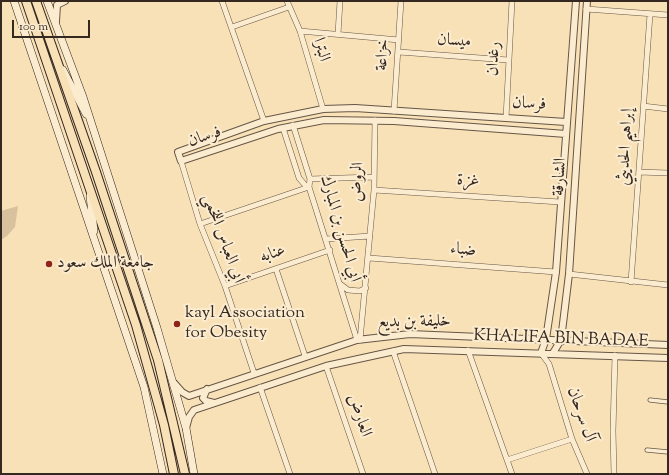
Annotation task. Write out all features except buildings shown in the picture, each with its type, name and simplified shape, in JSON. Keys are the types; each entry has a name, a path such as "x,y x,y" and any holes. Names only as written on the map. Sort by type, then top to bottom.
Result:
{"main road":[{"path":"14,1 144,386 163,474"},
{"path":"26,1 138,332 164,425 174,474"},
{"path":"36,1 59,64 158,360 185,474"},
{"path":"47,1 92,124 174,383 186,428 194,474"},
{"path":"59,64 92,124"},
{"path":"88,182 94,222 94,237"}],"street":[{"path":"56,25 57,5 65,1"},
{"path":"222,1 264,121"},
{"name":"البترا","path":"287,1 300,31 323,109"},
{"path":"338,34 340,1"},
{"name":"خزاعة","path":"394,111 399,52 401,1"},
{"name":"رغدان","path":"506,118 512,1"},
{"name":"الشارقة","path":"542,353 546,339 556,272 576,1"},
{"name":"الشارقة","path":"553,353 561,340 569,274 587,1"},
{"path":"232,27 289,7"},
{"path":"586,9 668,15"},
{"name":"إبراهيم الحديثي","path":"631,282 650,14"},
{"path":"300,31 399,40"},
{"name":"ميسان","path":"399,52 508,60"},
{"path":"571,73 581,74"},
{"path":"643,106 668,109"},
{"name":"فرسان","path":"566,122 355,108 323,109 264,121 178,152 181,161 288,126 324,120 375,120 566,134"},
{"path":"200,224 309,187 299,178 287,117"},
{"name":"الروض","path":"358,340 369,258 374,190 375,120"},
{"name":"أبي الحسن بن المبارك","path":"288,126 310,179 309,187 358,340"},
{"name":"أبي العباس اللخمي","path":"181,161 200,224 225,286 254,373"},
{"path":"639,172 668,173"},
{"path":"310,179 374,177"},
{"name":"غزة","path":"374,190 560,202"},
{"path":"326,238 370,236"},
{"name":"عنابه","path":"225,286 330,250"},
{"name":"ضباء","path":"369,258 556,272"},
{"path":"276,269 305,356"},
{"path":"569,274 668,285"},
{"path":"340,284 348,290 360,291 366,288"},
{"name":"خليفة بن بديع","path":"174,383 189,396 305,356 358,340 410,334 546,339 668,346"},
{"name":"KHALIFA BIN BADAE","path":"186,428 189,417 194,410 326,366 404,349 668,358"},
{"path":"468,350 512,474"},
{"path":"393,351 435,474"},
{"name":"آل سرحان","path":"542,353 549,364 572,439 587,474"},
{"path":"549,364 553,353"},
{"path":"613,473 615,355"},
{"name":"العارض","path":"326,366 363,474"},
{"path":"260,387 290,474"},
{"path":"206,389 203,398 206,401 214,403"},
{"path":"650,400 668,402"},
{"path":"507,460 572,439"},
{"path":"647,450 668,452"}],"shaded area":[{"path":"18,206 15,227 1,240 1,211"}],"place":[{"name":"جامعة الملك سعود","path":"49,264"},
{"name":"kayl Association for Obesity","path":"177,324"}]}
